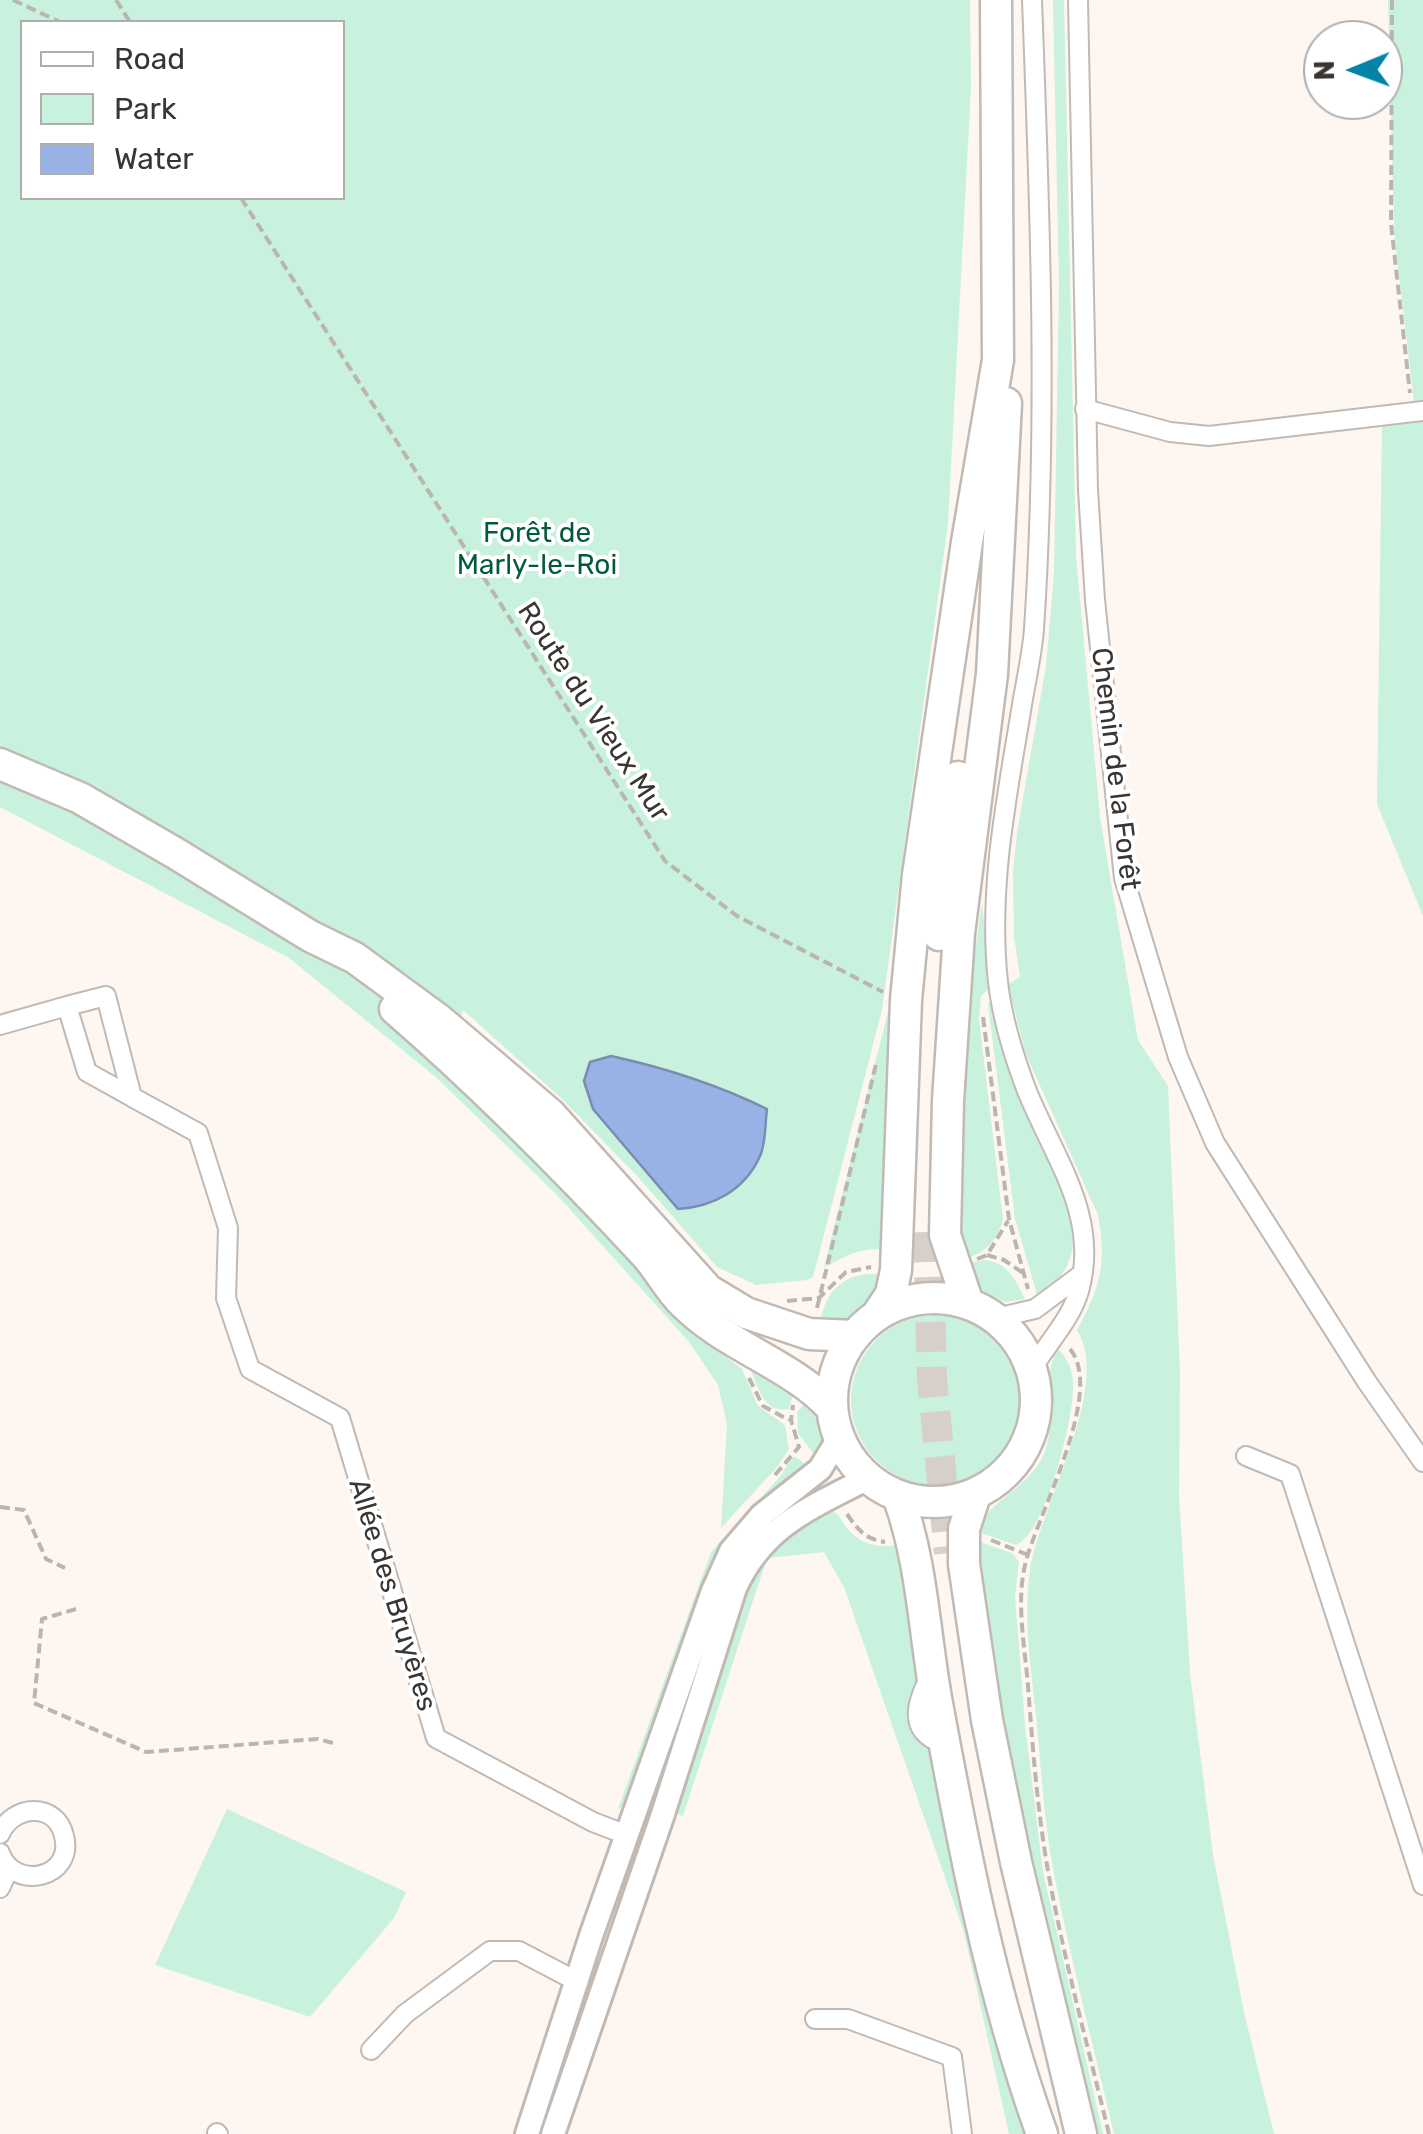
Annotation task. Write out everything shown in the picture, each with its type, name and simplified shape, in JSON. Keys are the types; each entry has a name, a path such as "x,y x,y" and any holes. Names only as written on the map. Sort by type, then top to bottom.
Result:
{"main road":[{"path":"836,1423 834,1382 841,1358 892,1294 896,1270 906,1000 920,856 966,542 998,360 996,0"},
{"path":"968,1303 945,1235 948,1101 959,933 992,674 1008,411 998,360"},
{"path":"982,461 982,522 931,926 922,1045 922,1233 945,867 982,623 998,558"},
{"path":"0,764 80,798 310,936 355,958 438,1019 550,1114 708,1290 746,1313 810,1334 866,1325 906,1302 937,1298 968,1303 996,1318 1018,1341 1032,1369 1036,1411 1023,1452 1002,1477 976,1494 950,1502 898,1496 868,1478 856,1466 836,1423 799,1378 698,1317 649,1259 459,1064 310,936"},
{"path":"976,1494 964,1529 964,1564 987,1720 1036,1954 1082,2134"},
{"path":"898,1496 913,1536 932,1672 986,1948 1042,2134"},
{"path":"1056,2134 1004,1940 969,1781 950,1673 942,1553 1000,1876 1038,2028 1070,2134"}],"street":[{"path":"1032,0 1040,170 1042,466 1034,632 999,843 995,935 998,985 1016,1057 1083,1218 1085,1249 1070,1312 1032,1369"},
{"name":"Chemin de la Forêt","path":"1078,0 1085,409 1094,600 1124,878 1178,1057 1215,1143 1313,1299 1423,1462"},
{"path":"1085,409 1170,432 1209,436 1418,412"},
{"path":"0,1024 106,996 132,1097"},
{"path":"67,1006 87,1072 132,1097"},
{"name":"Allée des Bruyères","path":"132,1097 198,1134 228,1228 226,1298 250,1369 340,1418 436,1738 593,1822 627,1835"},
{"path":"996,1318 1035,1309 1082,1274"},
{"path":"527,2134 627,1835 708,1604 731,1551 762,1515 820,1468 836,1423"},
{"path":"1246,1456 1290,1474 1423,1885"},
{"path":"553,2134 745,1566 760,1544 786,1523 868,1478"},
{"path":"0,1834 11,1817 32,1810 54,1818 64,1836 62,1857 48,1873 28,1877 4,1860 0,1888"},
{"path":"627,1835 651,1845"},
{"path":"371,2050 406,2014 490,1951 519,1951 602,1992"},
{"path":"815,2019 848,2019 952,2057 962,2134"}],"path":[{"path":"14,0 56,20"},
{"path":"1392,0 1391,224 1418,412"},
{"name":"Route du Vieux Mur","path":"242,200 665,861 737,916 893,997 906,1000"},
{"path":"819,1298 878,1054"},
{"path":"987,1255 1004,1260 1023,1273 1035,1309"},
{"path":"1054,1334 1076,1356 1078,1402 1068,1445 1024,1566 1022,1614 1048,1868 1109,2134"},
{"path":"744,1368 763,1406 791,1420"},
{"path":"0,1507 24,1510 46,1558 65,1568"},
{"path":"76,1609 42,1620 34,1703 146,1752 318,1739 333,1743"}],"green space":[{"name":"Forêt de Marly-le-Roi","path":"0,0 970,0 971,87 948,524 882,1010 813,1277 756,1285 717,1267 561,1098 463,1010 445,1075 580,1205 677,1319 742,1369 758,1406 785,1425 789,1449 721,1528 727,1424 718,1385 689,1342 558,1196 437,1078 289,958 0,807"},
{"path":"1053,0 1064,0 1076,555 1100,817 1138,1040 1168,1086 1180,1372 1179,1496 1190,1673 1213,1855 1244,2012 1274,2134 1114,2134 1061,1907 1043,1795 1028,1643 1028,1589 1036,1545 1080,1415 1086,1354 1077,1330 1100,1275 1102,1247 1098,1215 1025,1052 1008,984 1020,977 1014,936 1013,872 1046,666 1054,573 1059,287"},
{"path":"1388,0 1423,0 1423,916 1377,804 1382,423 1416,419 1394,232 1391,120 1403,120 1403,20 1389,20"},
{"path":"982,903 991,987 981,996 979,1019 1003,1220 987,1247 958,1260 966,1012"},
{"path":"992,1000 1015,1084 1061,1184 1074,1233 1071,1256 1060,1278 1038,1298 1015,1219 988,1004"},
{"path":"890,1004 889,1249 860,1251 824,1267"},
{"path":"982,1260 1004,1267 1025,1299 1005,1302 978,1290 969,1263"},
{"path":"866,1274 890,1275 862,1310 844,1320 820,1323 834,1290 848,1279"},
{"path":"936,1315 969,1321 996,1340 1015,1367 1021,1400 1015,1433 996,1460 969,1479 936,1485 903,1479 876,1460 857,1433 851,1400 857,1367 876,1340 903,1321"},
{"path":"1057,1349 1072,1374 1069,1421 1047,1498 1027,1536 1016,1545 975,1531 1043,1456 1050,1429 1050,1374"},
{"path":"749,1367 794,1391 789,1409 767,1403"},
{"path":"806,1401 822,1428 816,1457 798,1433 797,1412"},
{"path":"796,1457 808,1467 766,1504 627,1805 618,1809 711,1552"},
{"path":"830,1510 866,1543 905,1544 911,1627 1031,2134 1009,2134 964,1932 844,1587 824,1552 767,1558 683,1816 672,1812 742,1597 765,1554"},
{"path":"968,1538 1012,1553 1019,1562 1015,1596 1025,1725 1043,1872 1103,2134 1092,2134 1024,1839"},
{"path":"227,1809 406,1892 394,1918 310,2017 155,1965"}],"water":[{"path":"611,1056 690,1078 767,1109 762,1151 746,1178 715,1200 678,1209 593,1109 584,1081 590,1062"}],"tunnel":[{"path":"928,1232 932,1379 949,1553"}]}
